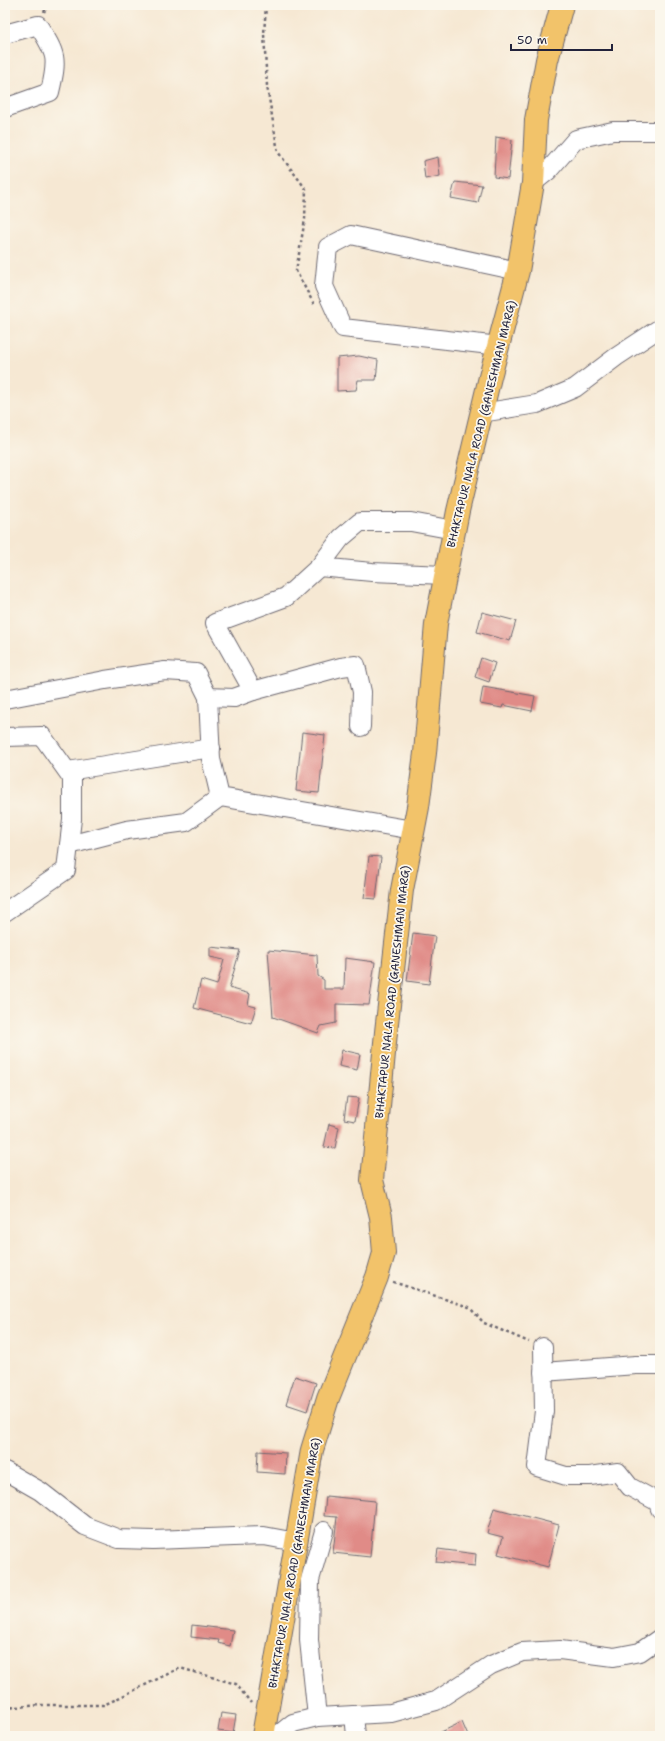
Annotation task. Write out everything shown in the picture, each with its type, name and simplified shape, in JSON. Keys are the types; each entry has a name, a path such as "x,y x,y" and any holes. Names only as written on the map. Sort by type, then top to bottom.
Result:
{"main road":[{"name":"BHAKTAPUR NALA ROAD (GANESHMAN MARG)","path":"268,1731 296,1542 312,1450 328,1398 377,1276 384,1253 381,1217 372,1180 385,1040 402,890 418,808 425,753 436,624 454,530 481,413 518,271 533,183 536,120 547,60 562,5"}],"street":[{"path":"5,34 38,25 52,47 56,66 50,92 5,108"},
{"path":"533,183 548,171 576,139 613,131 660,131"},
{"path":"499,346 343,328 324,286 328,246 351,235 518,271"},
{"path":"481,413 537,404 575,388 616,357 660,328"},
{"path":"253,691 215,623 286,597 319,566 341,538 360,522 411,522 454,530"},
{"path":"319,566 372,572 445,575"},
{"path":"208,697 234,698 253,691 341,667 356,665 362,692 361,727"},
{"path":"5,699 105,680 165,671 196,673 208,697 212,759 220,797"},
{"path":"5,737 42,736 72,778 72,819 66,870 5,912"},
{"path":"68,771 211,748"},
{"path":"69,845 127,830 186,822 220,797 413,830"},
{"path":"543,1347 544,1411 537,1467 566,1476 590,1476 618,1472 630,1487 658,1502 660,1509"},
{"path":"543,1372 636,1364 660,1365"},
{"path":"5,1471 40,1491 85,1526 119,1539 153,1540 264,1536 296,1542"},
{"path":"317,1717 309,1640 310,1580 324,1531"},
{"path":"268,1731 317,1717 391,1713 436,1701 491,1665 522,1652 560,1650 614,1657 640,1652 660,1638"},
{"path":"354,1715 356,1736"}],"path":[{"path":"266,5 264,34 267,86 278,152 306,189 305,219 296,271 313,305 319,309"},
{"path":"377,1276 421,1293 469,1307 484,1323 543,1347"},
{"path":"5,1708 42,1705 104,1705 180,1668 236,1684 268,1731"}],"building":[{"path":"496,137 512,140 508,179 494,177"},
{"path":"438,157 440,176 425,179 423,161"},
{"path":"455,182 482,185 478,203 451,198"},
{"path":"359,356 378,360 376,380 358,380 356,390 337,391 337,358"},
{"path":"482,612 516,621 510,641 477,632"},
{"path":"481,658 495,663 489,682 475,677"},
{"path":"483,687 535,696 532,711 503,705 502,708 480,704"},
{"path":"302,732 325,735 319,793 296,791"},
{"path":"369,856 381,857 376,899 364,898"},
{"path":"413,933 435,936 429,984 407,981"},
{"path":"210,947 240,950 229,988 250,994 248,1005 256,1007 251,1023 194,1008 201,980 217,985 224,960 210,957"},
{"path":"268,950 317,955 318,976 324,980 324,989 344,989 345,958 375,962 369,1005 336,1004 336,1023 321,1026 318,1033 273,1017"},
{"path":"342,1050 360,1054 357,1070 339,1066"},
{"path":"347,1097 359,1098 355,1121 344,1119"},
{"path":"329,1124 339,1127 335,1148 324,1147"},
{"path":"295,1376 316,1383 307,1411 286,1404"},
{"path":"258,1451 286,1453 285,1474 257,1472"},
{"path":"326,1496 375,1501 370,1557 333,1553 337,1517 324,1516"},
{"path":"494,1508 559,1525 548,1567 498,1554 503,1537 487,1533"},
{"path":"438,1549 476,1554 475,1566 436,1562"},
{"path":"192,1625 233,1630 230,1646 218,1643 219,1640 191,1637"},
{"path":"221,1713 236,1715 233,1733 218,1731"},
{"path":"462,1722 468,1736 433,1736"}]}
